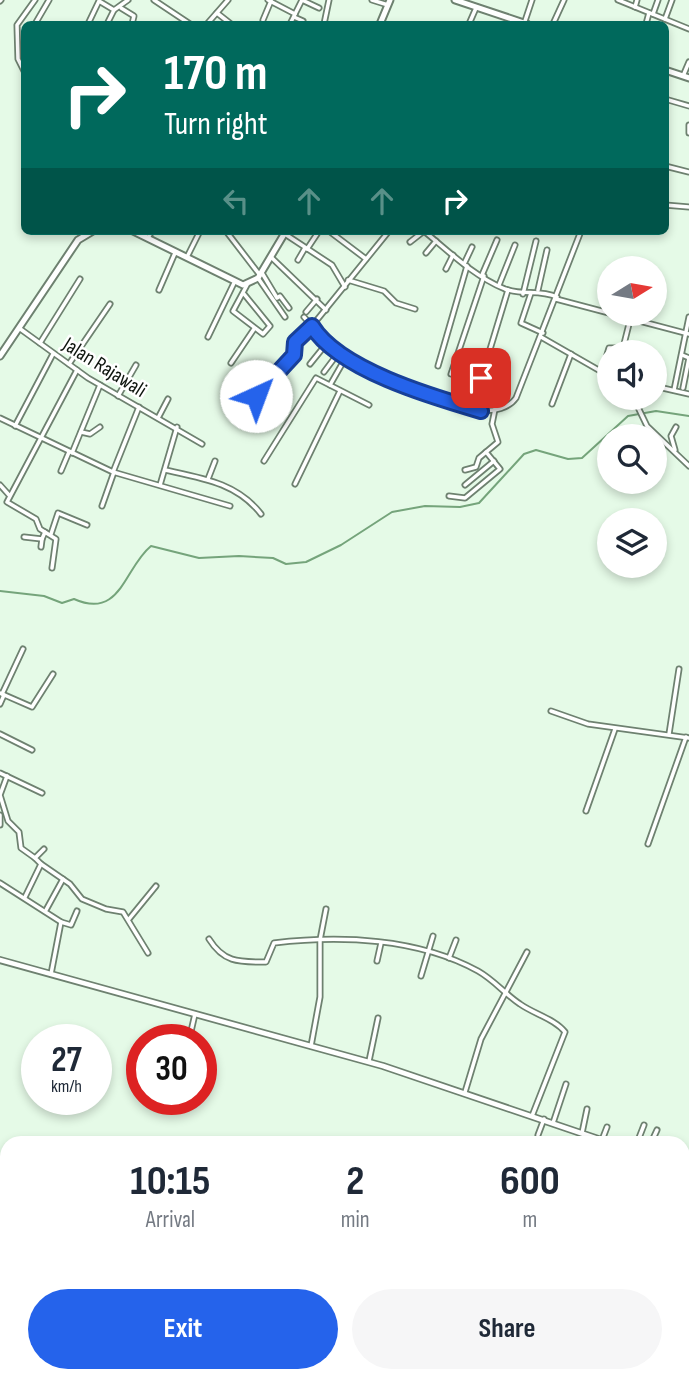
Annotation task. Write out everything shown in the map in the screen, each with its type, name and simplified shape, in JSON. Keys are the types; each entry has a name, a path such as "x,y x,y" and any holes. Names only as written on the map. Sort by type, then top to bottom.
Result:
{"main road":[{"path":"455,0 510,21"},
{"path":"381,21 389,3"},
{"path":"669,71 686,77"},
{"path":"0,356 78,240 86,235"},
{"path":"142,235 234,283 247,285 260,276 284,235"}],"street":[{"path":"21,65 18,59 17,24 35,0"},
{"path":"37,21 49,0"},
{"path":"89,21 99,1 114,10 121,8 128,0"},
{"path":"154,0 186,21"},
{"path":"210,21 229,0"},
{"path":"292,21 302,0 319,8"},
{"path":"325,21 329,0"},
{"path":"372,0 389,3"},
{"path":"526,21 532,0"},
{"path":"554,21 564,0"},
{"path":"618,0 689,29"},
{"path":"635,7 638,0"},
{"path":"648,21 658,0"},
{"path":"665,19 672,0"},
{"path":"263,20 269,1 303,21"},
{"path":"121,8 134,16 133,21"},
{"path":"470,21 476,8"},
{"path":"108,21 114,10"},
{"path":"217,13 227,21"},
{"path":"686,77 689,62"},
{"path":"669,100 689,106"},
{"path":"689,125 689,133"},
{"path":"669,167 689,172"},
{"path":"669,205 689,207"},
{"path":"186,259 198,235"},
{"path":"229,235 277,298 280,296 289,308"},
{"path":"290,235 331,265 345,287"},
{"path":"298,260 316,235"},
{"path":"333,235 367,260"},
{"path":"242,410 294,355 295,342 326,310 386,235"},
{"path":"410,242 419,235"},
{"path":"429,235 466,265 499,286 523,294 538,290 597,310"},
{"path":"304,317 327,343 346,357 395,381 481,411 507,407 516,398 580,235"},
{"path":"451,374 483,276 498,240"},
{"path":"426,253 436,241"},
{"path":"523,294 536,241"},
{"path":"499,286 515,245"},
{"path":"438,366 472,247"},
{"path":"538,290 547,250"},
{"path":"159,290 175,253"},
{"path":"446,269 453,255"},
{"path":"272,258 326,310"},
{"path":"260,276 285,317"},
{"path":"40,343 80,279"},
{"path":"348,280 384,291 398,304 415,309"},
{"path":"208,337 234,283"},
{"path":"244,294 270,327 262,334 233,310 247,285"},
{"path":"481,411 475,400 508,290"},
{"path":"531,293 521,323 597,369"},
{"path":"306,312 317,299"},
{"path":"69,364 110,304"},
{"path":"674,390 688,334 689,317"},
{"path":"655,326 688,334"},
{"name":"Jalan Rajawali","path":"19,328 100,385 177,427 202,444"},
{"path":"230,363 254,329"},
{"path":"310,364 327,343"},
{"path":"324,372 340,352"},
{"path":"15,426 53,354"},
{"path":"552,404 571,354"},
{"path":"682,355 689,358 683,388"},
{"path":"330,385 346,357"},
{"path":"118,396 136,365"},
{"path":"52,568 57,544 51,534 38,527 36,519 7,502 77,370"},
{"path":"264,461 314,379 369,405"},
{"path":"61,471 100,385"},
{"path":"667,389 689,394"},
{"path":"295,484 340,391"},
{"path":"158,418 168,399"},
{"path":"102,506 139,407"},
{"path":"465,471 476,467 479,458 498,442 492,424 495,409"},
{"path":"638,410 647,426 689,466"},
{"path":"0,418 114,472 230,506"},
{"path":"80,432 90,434 100,426"},
{"path":"160,485 177,427"},
{"path":"675,450 671,436 676,427"},
{"path":"449,496 461,499 469,495 500,469 486,452"},
{"path":"208,479 215,461"},
{"path":"465,485 494,461"},
{"path":"165,470 208,479 249,498 261,514"},
{"path":"0,485 9,495"},
{"path":"51,534 58,513 88,525"},
{"path":"41,547 45,532"},
{"path":"24,537 42,539"},
{"path":"0,704 23,649"},
{"path":"669,734 680,669"},
{"path":"2,694 32,706 53,674"},
{"path":"551,711 588,724 687,738 648,844"},
{"path":"586,810 615,729"},
{"path":"0,734 32,750"},
{"path":"0,773 42,793"},
{"path":"7,776 1,795 8,821 19,832 21,848 64,879 82,899 106,909 120,909 129,919 141,946 148,953"},
{"path":"0,815 0,825"},
{"path":"35,858 44,849"},
{"path":"25,897 41,864"},
{"path":"46,911 64,879"},
{"path":"0,883 61,922 71,925 77,911"},
{"path":"129,919 156,886"},
{"path":"310,1046 320,997 320,940 326,909"},
{"path":"51,974 61,922"},
{"path":"421,976 433,936"},
{"path":"209,939 222,957 264,962 270,959 274,943 320,940 381,943 449,959 477,971 562,1028 565,1038 533,1116"},
{"path":"449,959 456,940"},
{"path":"377,961 381,943"},
{"path":"465,1092 481,1039 527,952"},
{"path":"0,960 369,1061 591,1136"},
{"path":"193,1024 195,1014"},
{"path":"369,1061 378,1018"},
{"path":"553,1123 566,1084"},
{"path":"582,1133 587,1109"},
{"path":"538,1135 544,1119"},
{"path":"640,1136 644,1125"},
{"path":"604,1136 607,1128"},
{"path":"654,1136 657,1130"}],"waterway":[{"path":"0,591 44,596 62,603 74,599 90,604 102,603 120,589 151,546 199,558 239,556 273,558 286,564 306,562 341,545 392,512 425,506 460,507 479,503 524,454 536,450 568,459 582,458 628,416 656,411 689,416"}],"route":[{"path":"256,396 294,355 295,342 312,326 327,343 358,364 395,381 481,411 481,405 475,400 481,378"}]}
